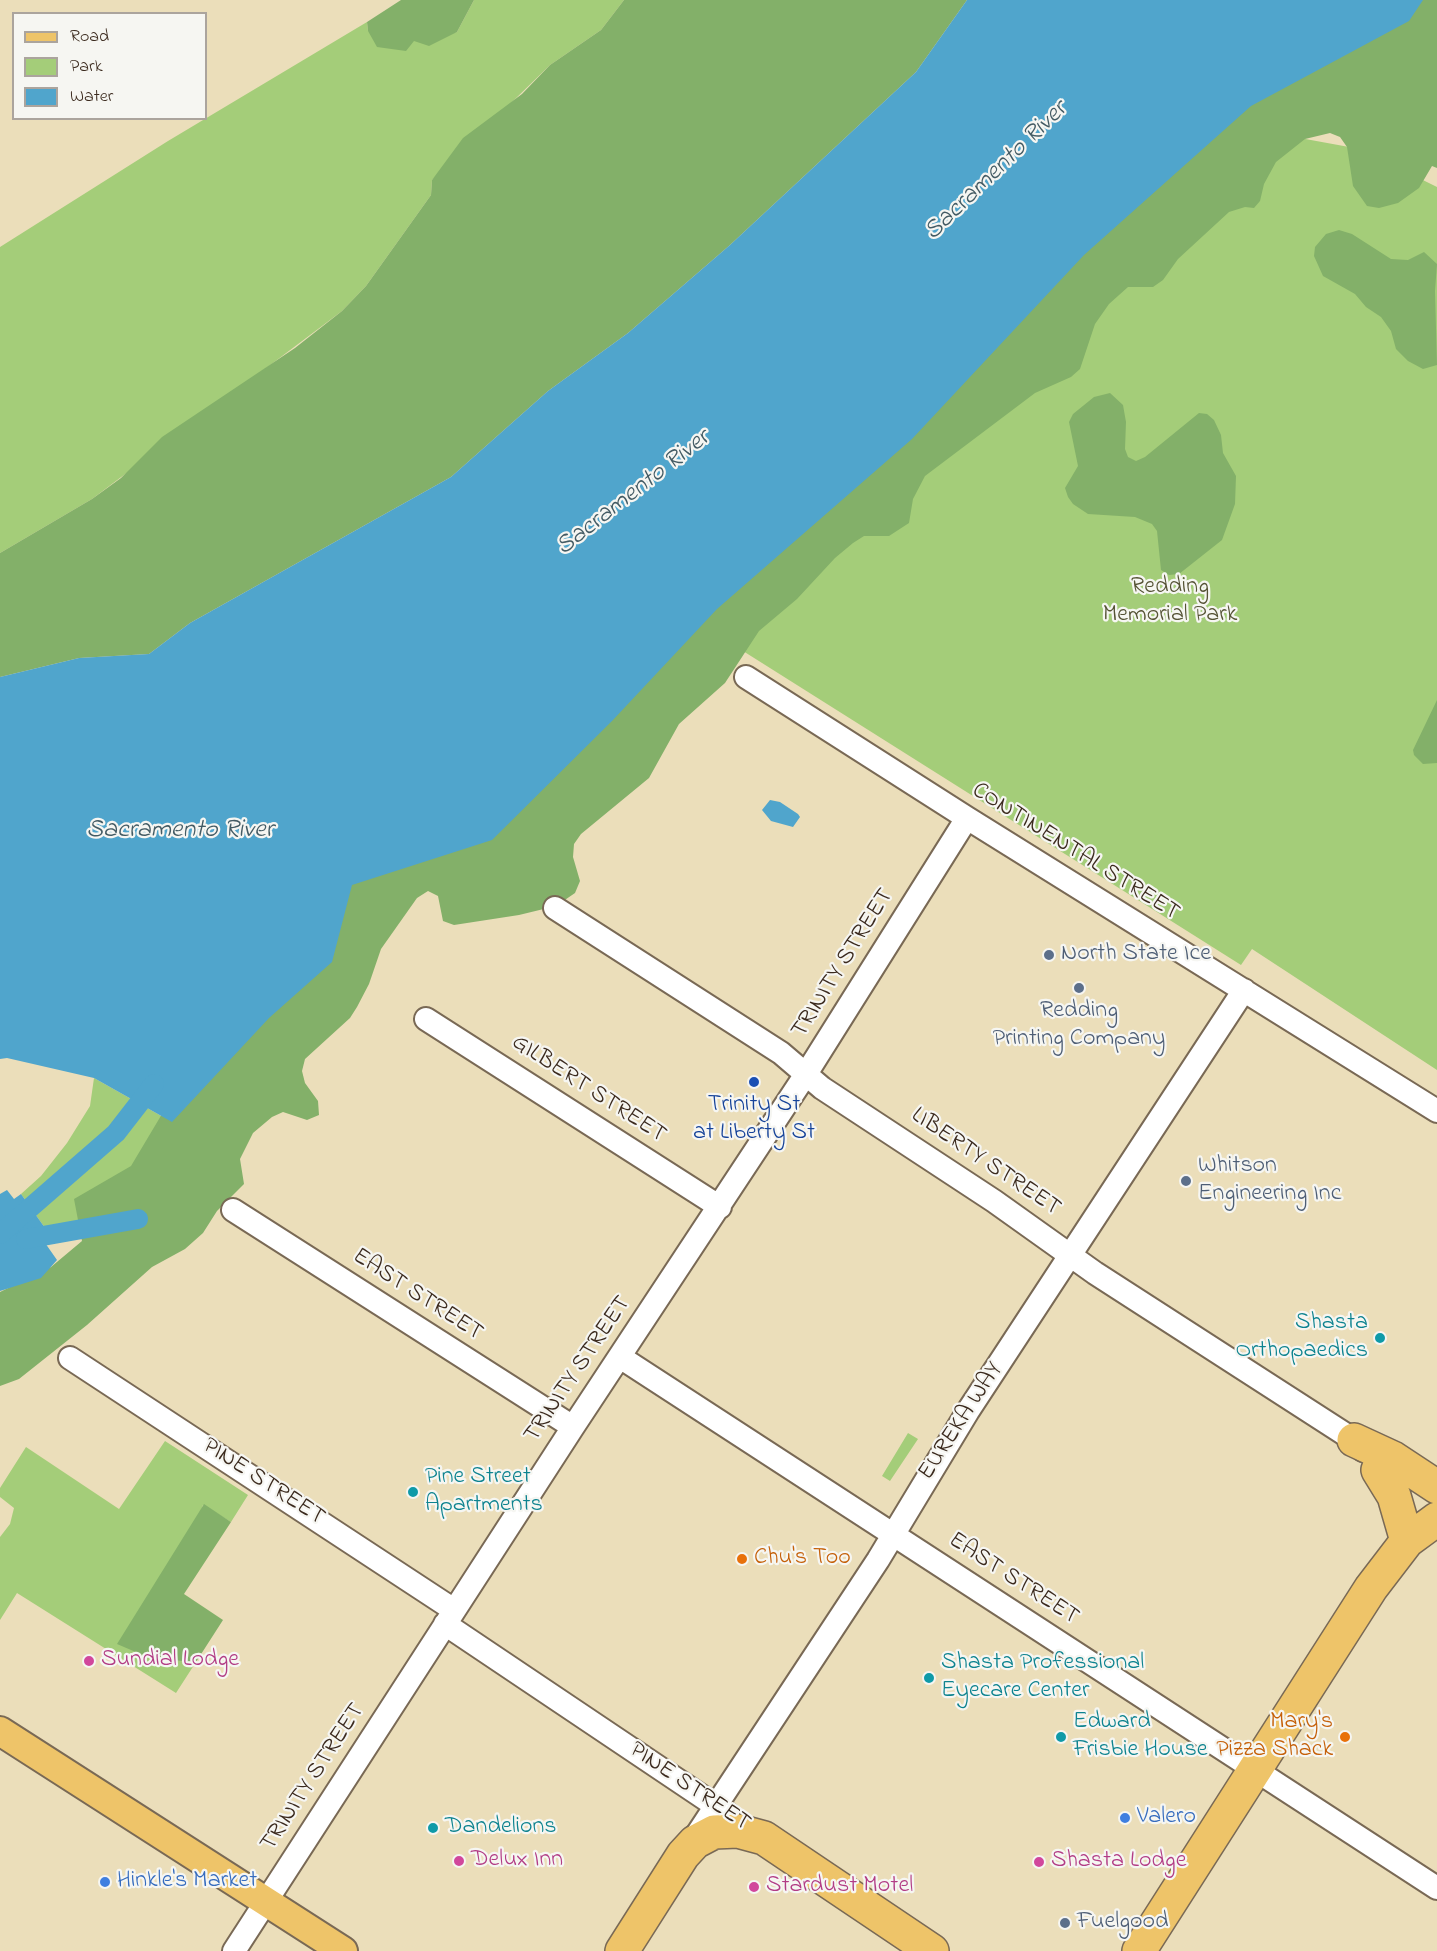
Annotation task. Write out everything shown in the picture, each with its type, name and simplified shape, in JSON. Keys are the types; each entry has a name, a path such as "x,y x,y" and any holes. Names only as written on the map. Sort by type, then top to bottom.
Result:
{"highway":[{"path":"1354,1440 1393,1458 1437,1487"},
{"path":"1139,1951 1371,1588 1425,1529 1394,1496 1378,1470"},
{"name":"EUREKA WAY","path":"622,1951 683,1855 695,1842 714,1832 738,1831 764,1838"},
{"name":"PINE STREET","path":"764,1838 932,1951"}],"main road":[{"path":"0,1731 185,1852 267,1900 343,1951"}],"street":[{"name":"CONTINENTAL STREET","path":"747,677 967,818 1437,1111"},
{"name":"TRINITY STREET","path":"234,1951 573,1427 720,1207 967,818"},
{"name":"LIBERTY STREET","path":"555,908 781,1053 806,1074 1070,1255 1354,1440 1378,1470"},
{"name":"EUREKA WAY","path":"683,1855 1244,990"},
{"name":"GILBERT STREET","path":"426,1019 720,1207"},
{"name":"EAST STREET","path":"233,1210 573,1427"},
{"name":"EAST STREET","path":"620,1357 1437,1888"},
{"name":"PINE STREET","path":"70,1358 450,1617 764,1838"}],"green space":[{"path":"401,0 474,0 457,32 429,46 414,41 406,51 377,47 368,31 367,22"},
{"path":"474,0 624,0 601,30 550,65 432,180 431,195 366,286 342,311 92,499 0,553 0,247 168,141 203,120 207,120 207,118 367,22 368,31 414,41 457,32"},
{"path":"624,0 967,0 916,72 730,245 628,333 548,391 451,477 190,623 149,654 79,658 0,677 0,553 92,499 121,478 162,437 295,348 342,311 366,286 431,195 432,180 463,138 522,94 550,65 601,30"},
{"path":"1413,0 1437,0 1437,168 1432,166 1419,188 1398,203 1379,208 1367,206 1353,186 1347,147 1340,137 1330,133 1305,139 1276,162 1264,184 1260,201 1254,208 1245,207 1229,212 1178,259 1163,280 1153,287 1128,287 1109,304 1095,324 1080,369 1071,377 1035,393 925,476 913,499 909,523 889,536 864,536 853,543 835,558 797,599 759,631 725,683 679,724 649,778 581,834 574,844 573,857 580,881 575,893 556,906 519,915 454,925 443,921 438,896 428,891 417,898 381,949 369,984 350,1018 305,1059 302,1071 305,1083 318,1101 319,1115 307,1120 283,1112 272,1117 253,1133 240,1159 244,1184 217,1211 203,1233 185,1249 152,1267 87,1325 19,1379 0,1386 0,1292 51,1267 82,1241 74,1199 131,1166 162,1114 339,887 1112,195"},
{"name":"Redding Memorial Park","path":"1289,136 1360,149 1437,187 1437,1070 1252,949 1241,965 743,651 777,604"},
{"path":"1339,230 1352,234 1391,259 1408,260 1424,252 1437,264 1435,291 1437,365 1423,369 1408,361 1396,349 1391,331 1381,317 1366,307 1355,294 1323,276 1314,256 1315,247 1326,234"},
{"path":"1110,393 1123,405 1126,422 1125,449 1128,457 1136,461 1145,457 1199,413 1207,414 1214,420 1221,435 1223,453 1236,476 1235,504 1222,540 1179,574 1169,575 1161,570 1157,531 1152,524 1135,517 1088,514 1073,504 1068,497 1065,488 1078,466 1069,422 1073,414 1094,397"},
{"path":"1437,700 1437,763 1423,764 1414,755 1413,750"},
{"path":"94,1078 172,1122 96,1214 62,1227 50,1235 21,1194 41,1176 67,1143 90,1106"},
{"path":"908,1433 918,1439 890,1481 882,1476"},
{"path":"165,1441 248,1495 231,1522 203,1505 152,1659 196,1662 176,1693 17,1593 0,1620 0,1537 10,1524 14,1508 0,1497 0,1488 26,1447 119,1509"},
{"path":"204,1504 231,1522 184,1594 223,1620 196,1662 152,1659 117,1644"}],"water":[{"name":"Sacramento River","path":"967,0 1423,0 1409,21 1251,106 1084,255 912,439 717,609 612,721 492,840 352,885 332,962 269,1018 172,1122 94,1078 7,1058 0,1059 0,677 79,658 149,654 190,623 451,477 548,391 628,333 730,245 916,72"},
{"path":"770,800 780,802 798,814 800,817 793,827 771,821 762,810"},
{"path":"7,1190 14,1199 21,1194 50,1235 43,1240 57,1260 41,1278 0,1291 0,1194"}],"waterway":[{"path":"0,1234 116,1133 154,1084"},
{"path":"26,1239 138,1219"}],"place":[{"name":"North State Ice","path":"1049,955"},
{"name":"Redding Printing Company","path":"1079,988"},
{"name":"Trinity St at Liberty St","path":"754,1082"},
{"name":"Whitson Engineering Inc","path":"1186,1181"},
{"name":"Shasta Orthopaedics","path":"1380,1338"},
{"name":"Pine Street Apartments","path":"413,1492"},
{"name":"Chu's Too","path":"742,1559"},
{"name":"Sundial Lodge","path":"89,1661"},
{"name":"Shasta Professional Eyecare Center","path":"929,1678"},
{"name":"Edward Frisbie House","path":"1061,1737"},
{"name":"Mary's Pizza Shack","path":"1345,1737"},
{"name":"Valero","path":"1125,1818"},
{"name":"Dandelions","path":"433,1828"},
{"name":"Delux Inn","path":"459,1861"},
{"name":"Shasta Lodge","path":"1039,1862"},
{"name":"Hinkle's Market","path":"105,1882"},
{"name":"Stardust Motel","path":"754,1887"},
{"name":"Fuelgood","path":"1065,1923"}]}
